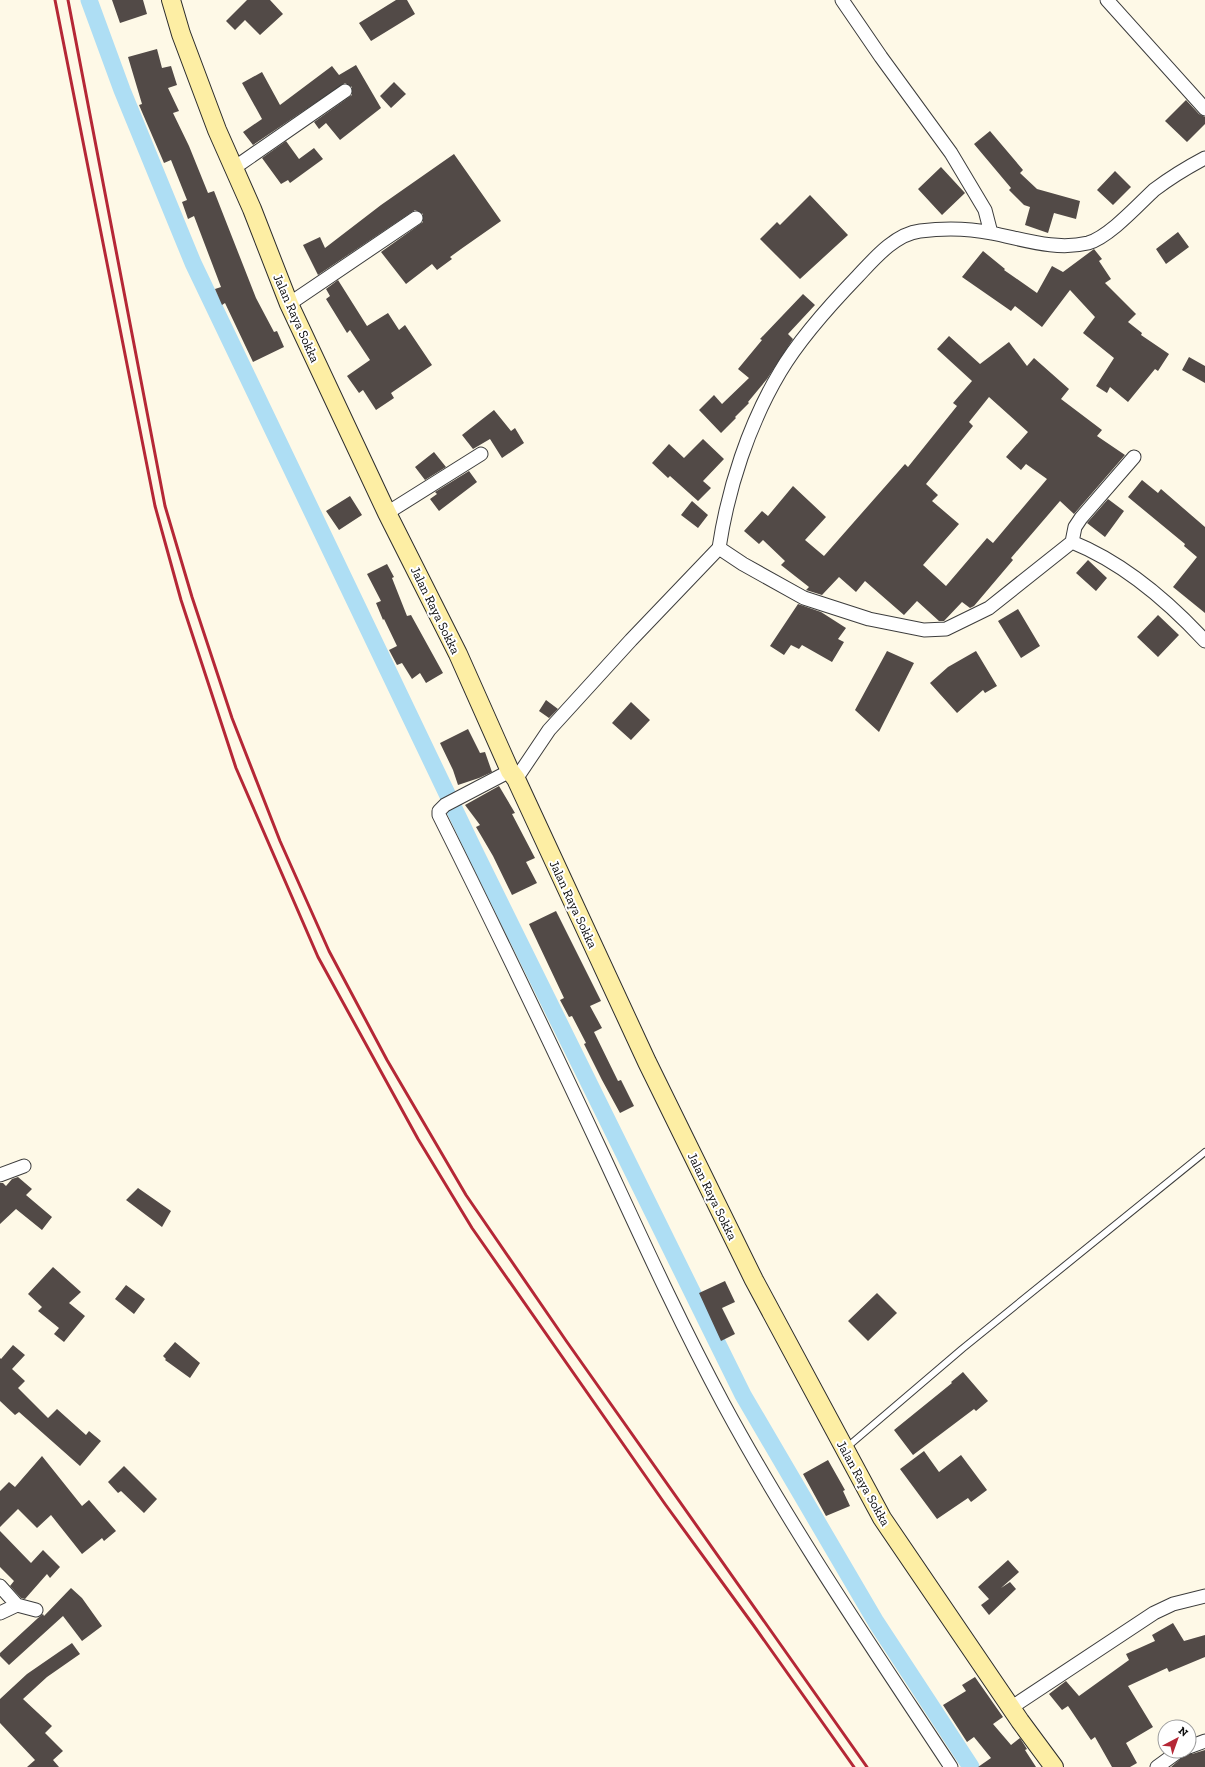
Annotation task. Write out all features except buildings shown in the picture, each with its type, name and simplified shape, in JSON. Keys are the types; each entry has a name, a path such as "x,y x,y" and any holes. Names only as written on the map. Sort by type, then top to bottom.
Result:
{"main road":[{"name":"Jalan Raya Sokka","path":"171,0 181,34 289,304 387,513 454,648 647,1062 754,1280 882,1518 1054,1767"}],"street":[{"path":"842,0 881,57 952,153 985,210 991,233"},
{"path":"1107,0 1205,109"},
{"path":"234,168 345,91"},
{"path":"951,1767 900,1692 817,1563 768,1482 723,1403 658,1274 439,815 439,811 445,805 473,791 513,775 549,730 631,640 719,548 724,515 755,420 781,370 846,288 886,249 898,240 918,231 962,229 1053,245 1072,246 1090,242 1134,210 1155,190 1174,176 1205,158"},
{"path":"289,304 416,218"},
{"path":"387,513 481,454"},
{"path":"719,548 743,564 804,598 869,619 924,630 946,629 990,608 1072,542 1073,531 1080,518 1134,457"},
{"path":"1072,542 1099,554 1152,590 1186,621 1205,641"},
{"path":"0,1175 24,1166"},
{"path":"0,1586 17,1605 36,1610"},
{"path":"1012,1708 1154,1613 1173,1604 1205,1596"},
{"path":"0,1613 17,1605"},
{"path":"1157,1767 1168,1759"}],"lane":[{"path":"845,1449 968,1344 1205,1152"}],"waterway":[{"path":"89,0 122,90 193,263 473,848 743,1395 876,1622 971,1767"}],"railway":[{"path":"55,0 155,506 181,600 236,768 318,957 418,1139 472,1228 665,1504 854,1767"},
{"path":"68,0 165,506 192,597 232,718 280,841 329,951 387,1060 466,1195 567,1342 867,1767"}]}
